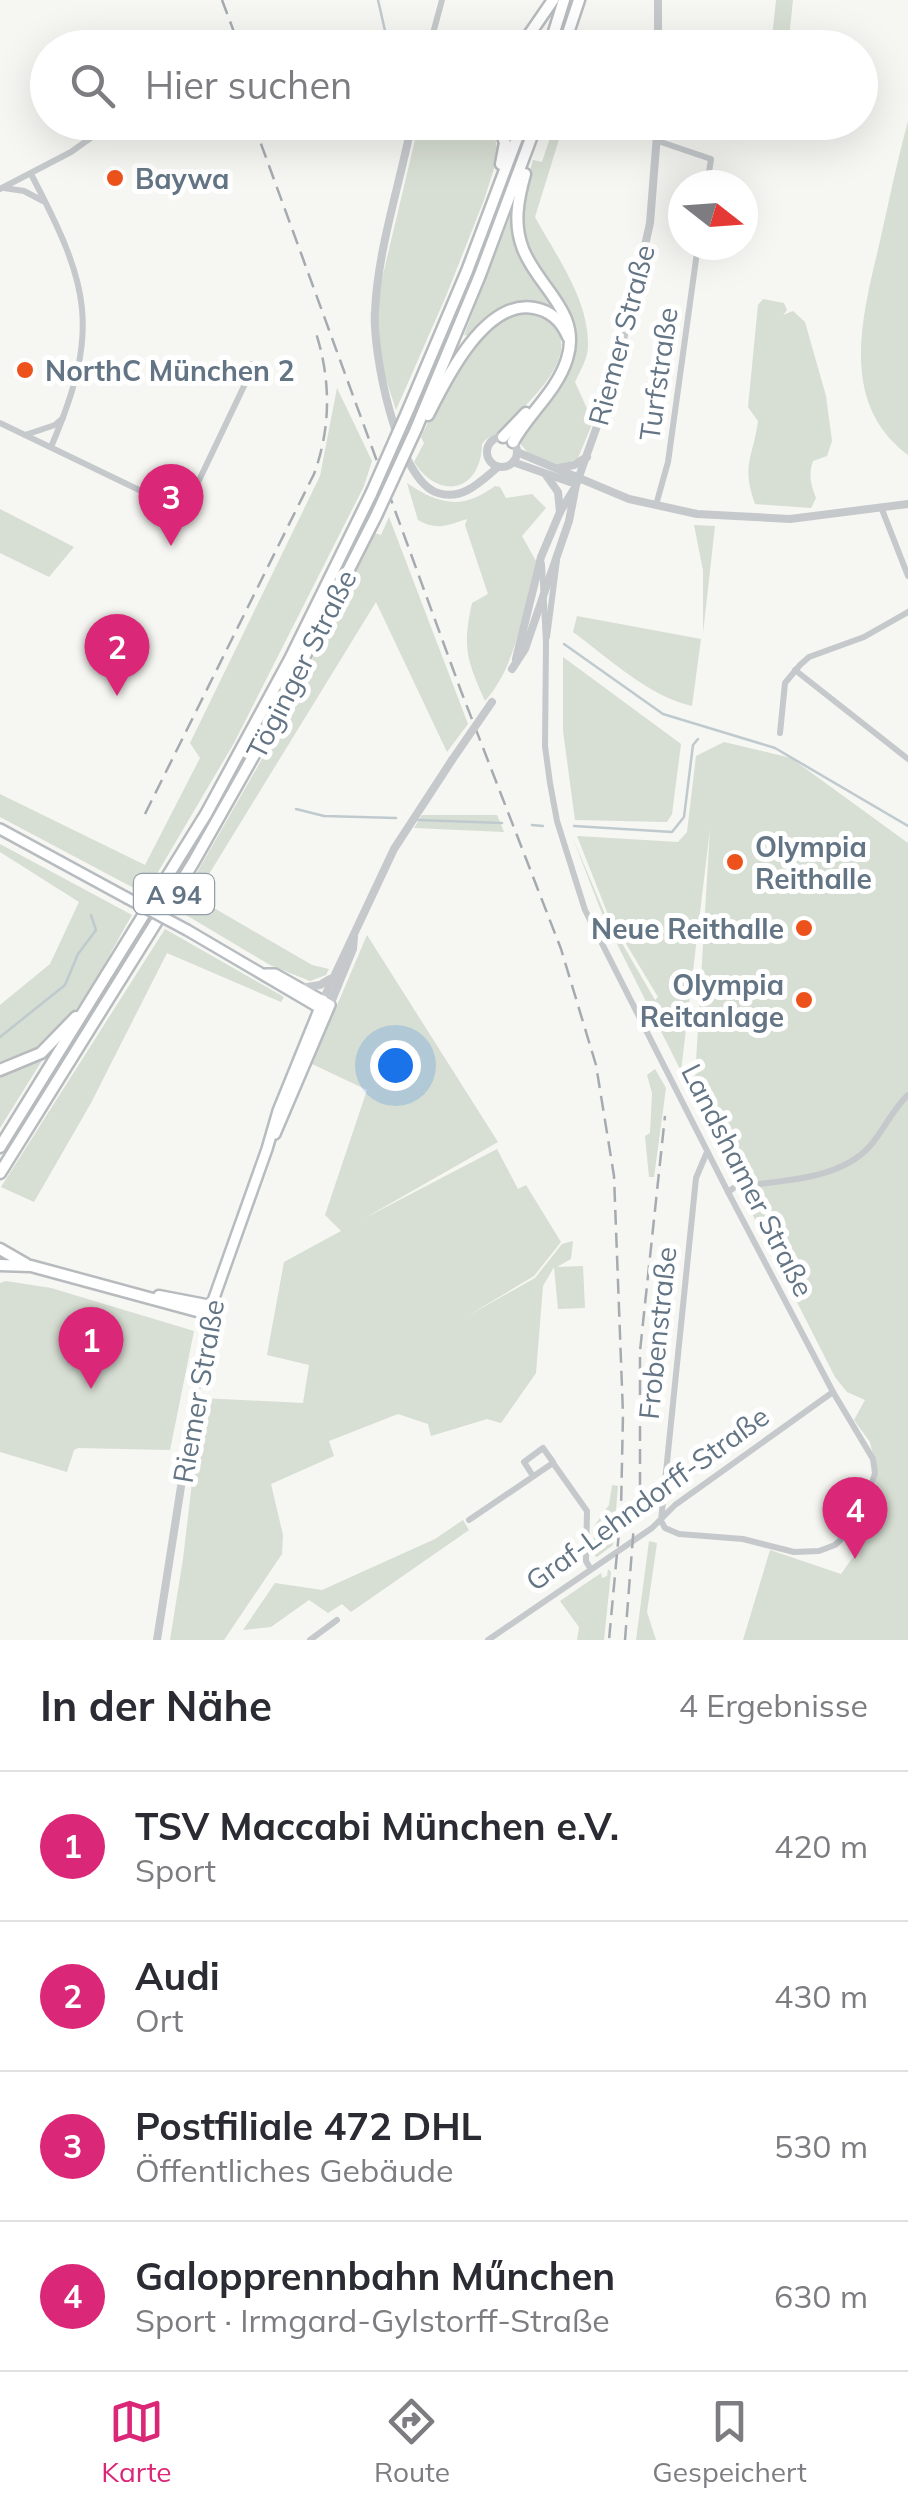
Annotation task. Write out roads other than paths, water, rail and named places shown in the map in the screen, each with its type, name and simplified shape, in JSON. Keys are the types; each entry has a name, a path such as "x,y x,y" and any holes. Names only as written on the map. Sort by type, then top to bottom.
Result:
{"highway":[{"path":"532,30 553,0"},
{"path":"555,30 564,0"},
{"path":"569,30 579,0"},
{"path":"492,206 494,184 505,150 502,140"},
{"name":"Töginger Straße","path":"0,1147 206,814 264,708 409,408 516,140"},
{"name":"Töginger Straße","path":"0,1173 193,863 258,748 416,429 531,140"},
{"path":"512,448 561,374 570,343 569,322 528,261 520,240 518,208 527,153"},
{"path":"416,429 424,424 445,382 474,339 502,314 526,307 548,312 564,327 570,343"},
{"path":"0,1070 41,1053 75,1018 94,988 104,982"},
{"path":"0,1186 11,1154"},
{"path":"0,1249 32,1266"},
{"path":"0,1265 32,1266 209,1310"}],"main road":[{"path":"0,829 266,974 271,982 325,1006"},
{"path":"266,974 301,988 325,1006"},
{"name":"Riemer Straße","path":"209,1310 284,1096 325,1006"}],"street":[{"path":"434,30 442,0"},
{"path":"658,0 658,30"},
{"path":"1,189 87,140"},
{"path":"408,140 376,294 376,355 393,419 418,479 432,491 452,495 465,492 512,448"},
{"path":"658,141 710,159 709,170"},
{"name":"Riemer Straße","path":"577,482 542,558 512,669 526,649 607,398 642,268 658,141"},
{"path":"32,174 64,234 82,300 82,354 76,386 51,446"},
{"path":"1,189 24,192 46,202"},
{"name":"Turfstraße","path":"655,507 668,462 696,260"},
{"path":"0,423 162,501 178,504 192,494 252,364"},
{"path":"25,435 64,417"},
{"path":"494,464 487,452 490,443 558,468 577,482"},
{"path":"512,448 544,473 558,492 560,512"},
{"path":"558,468 574,465 586,457"},
{"path":"544,473 655,507 728,518 790,520 908,504"},
{"path":"880,507 908,576"},
{"name":"Landshamer Straße","path":"546,643 558,555"},
{"name":"Landshamer Straße","path":"542,558 545,746 564,846 585,910 833,1392 869,1448 874,1473 865,1506 851,1530 835,1545 819,1550 794,1552 743,1539 679,1534 665,1528 661,1520"},
{"path":"780,733 785,683 795,670 809,657 864,637 908,612"},
{"path":"795,670 908,759"},
{"name":"Riemer Straße","path":"325,1006 333,976 399,840 492,702"},
{"name":"Riemer Straße","path":"325,1006 354,949 354,937"},
{"path":"301,988 320,985 333,976"},
{"path":"728,1192 847,1165 872,1143 908,1095"},
{"name":"Frobenstraße","path":"661,1520 696,1178 707,1151"},
{"name":"Riemer Straße","path":"156,1640 209,1310"},
{"name":"Graf-Lehndorff-Straße","path":"488,1640 661,1520 675,1505 833,1392"},
{"path":"533,1476 524,1462 543,1448 587,1511 586,1561 590,1568"},
{"path":"469,1520 553,1462"},
{"path":"310,1640 337,1620"}],"waterway":[{"path":"378,0 385,30"},
{"path":"564,644 663,714 775,748 908,826"},
{"path":"574,826 672,832 684,817 693,745 698,739"},
{"path":"296,809 324,816 396,818"},
{"path":"418,820 502,823"},
{"path":"532,825 543,826"},
{"path":"0,1037 65,985 78,954 96,930 91,915"}],"railway":[{"path":"222,0 233,30"},
{"path":"260,140 461,691 561,949 596,1065 614,1176 623,1414 621,1510 609,1640"},
{"path":"145,814 314,474 324,439 327,404 316,333"},
{"path":"640,1510 640,1351 665,1116"},
{"path":"625,1640 635,1511"}],"place":[{"name":"Baywa","path":"115,178"},
{"name":"NorthC München 2","path":"25,370"},
{"name":"Postfiliale 472 DHL","path":"171,546"},
{"name":"Audi","path":"117,696"},
{"name":"Olympia Reithalle","path":"735,862"},
{"name":"Neue Reithalle","path":"804,928"},
{"name":"Olympia Reitanlage","path":"804,1000"},
{"name":"TSV Maccabi München e.V.","path":"91,1389"},
{"name":"Galopprennbahn Műnchen","path":"855,1559"}]}
